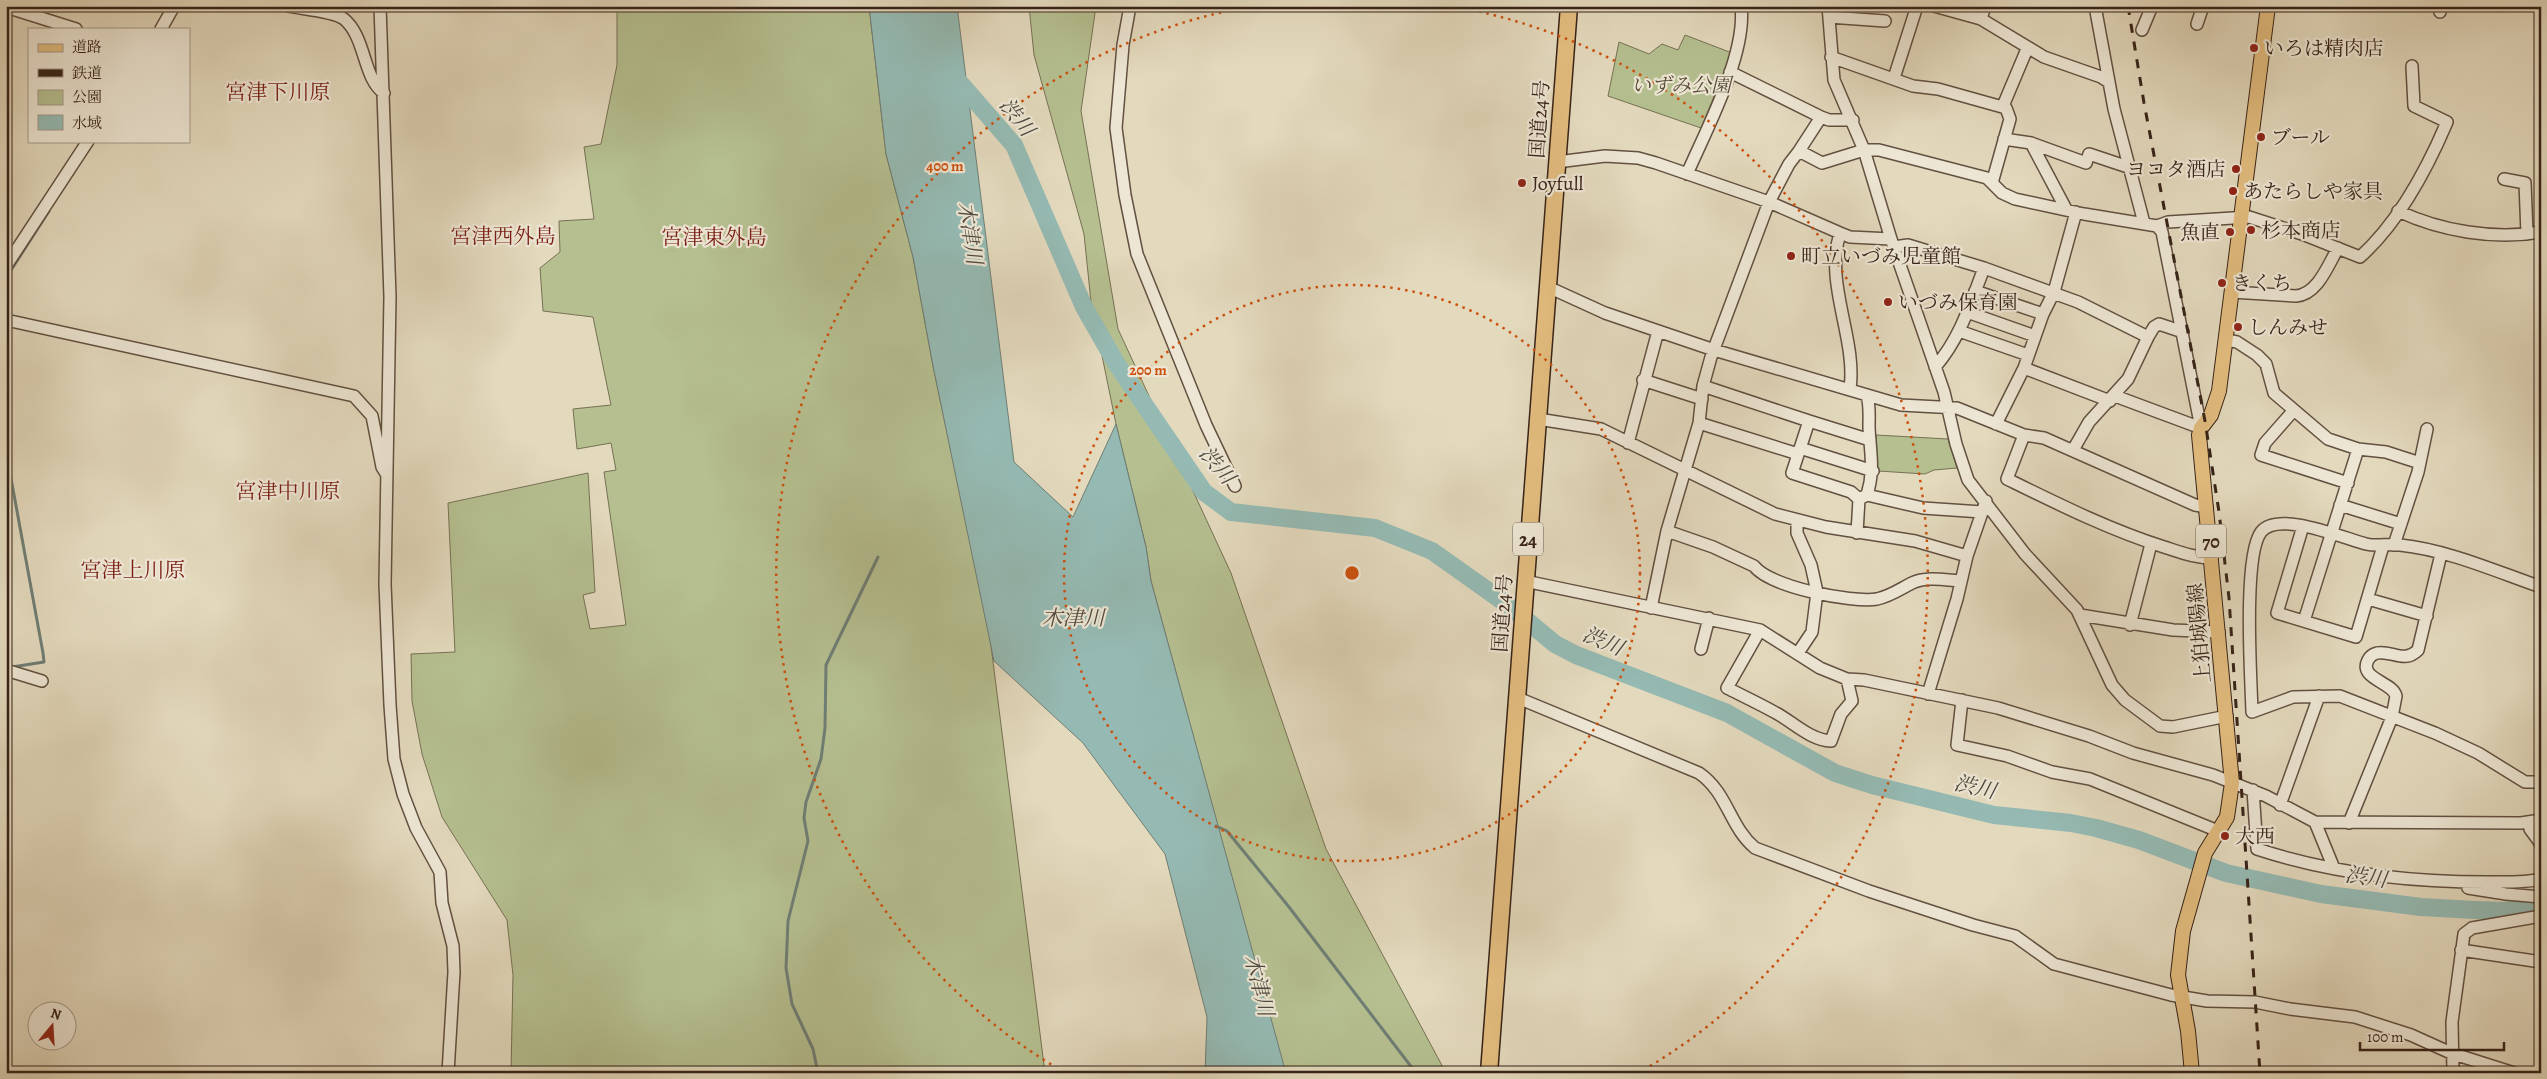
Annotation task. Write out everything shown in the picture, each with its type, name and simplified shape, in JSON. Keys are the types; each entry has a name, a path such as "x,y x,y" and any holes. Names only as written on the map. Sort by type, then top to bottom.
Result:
{"highway":[{"name":"国道24号","path":"1488,1073 1518,698 1525,582 1569,6"}],"main road":[{"path":"2201,428 2211,415 2219,391 2268,6"},
{"name":"上狛城陽線","path":"2192,1073 2188,1031 2178,975 2183,931 2205,853 2227,817 2232,783 2199,435 2201,428"}],"street":[{"path":"6,6 73,28"},
{"path":"162,28 174,6"},
{"path":"288,6 337,16 345,20 362,48 376,88 384,93"},
{"path":"380,6 390,297 385,584 394,759 408,808 440,872 442,903 453,946 454,972 448,1073"},
{"path":"1130,6 1123,44 1116,128 1125,195 1137,254 1206,425 1235,486"},
{"path":"1688,174 1730,72 1741,30 1741,6"},
{"path":"1894,78 1917,6"},
{"path":"1934,6 1981,19 2027,49 2101,77 2109,82"},
{"path":"1981,19 1985,6"},
{"path":"2095,6 2109,82 2144,223"},
{"path":"2142,30 2152,6"},
{"path":"2197,24 2203,6"},
{"path":"1886,21 1828,12 1834,80 1853,120 1864,150 1935,366 1956,444 1968,480 1984,507 2069,600 2080,616 2112,685 2125,700 2160,726 2173,727 2227,716"},
{"path":"2003,106 2027,49"},
{"path":"1832,57 1913,86 1938,89 2003,106 2010,115 1992,182"},
{"path":"2156,226 2168,222 2249,217 2360,257 2377,242 2419,179 2446,122 2414,106 2412,66"},
{"path":"1730,72 1822,117 1830,120 1853,120"},
{"path":"1651,608 1667,531 1699,423 1703,386 1714,350 1769,202 1790,164 1822,117"},
{"path":"2004,139 2031,143 2086,163 2089,154 2131,168"},
{"path":"6,266 10,254 87,142"},
{"path":"1996,424 2024,368 2043,314 2054,292 2071,211 2031,143"},
{"path":"1800,151 1822,163 1864,150 1879,150 1912,157 1987,178 2002,193 2015,199 2156,226 2162,232 2201,428 2024,368"},
{"path":"1557,162 1605,156 1638,158 1769,202 1840,234 1908,245 2054,292 2148,337"},
{"path":"2504,179 2524,183 2527,234"},
{"path":"2398,211 2438,228 2491,234 2541,232"},
{"path":"1840,234 1837,243 1837,278 1847,332 1852,377 1850,389"},
{"path":"2232,292 2296,296 2306,294 2316,286 2338,248"},
{"path":"1935,366 1944,357 1959,331 1984,268"},
{"path":"1548,287 1605,312 1714,350 1901,405 1956,408 2024,435 2033,435 2073,450 2195,505 2207,507"},
{"path":"1975,291 2043,314"},
{"path":"1967,312 2035,336"},
{"path":"6,320 354,396 372,416 382,467 388,476"},
{"path":"2073,450 2089,422 2113,398 2128,379 2154,327 2159,324 2183,332"},
{"path":"1628,442 1643,380 1658,331"},
{"path":"1959,331 2028,355"},
{"path":"2226,340 2237,342 2257,355 2266,364 2274,393 2328,439 2358,449 2386,452 2420,463"},
{"path":"1643,380 1702,399"},
{"path":"1703,386 1870,440"},
{"path":"1857,533 1863,497 1873,471 1870,440 1870,408 1867,395"},
{"path":"2294,410 2265,443 2261,455 2348,483"},
{"path":"1538,419 1601,429 1775,514 1797,521 1857,533 1915,541 1967,556"},
{"path":"1809,421 1792,473 1863,497 1923,508 1984,507"},
{"path":"1699,423 1873,471"},
{"path":"2303,526 2277,614 2356,637 2388,545 2402,524 2420,463 2427,429"},
{"path":"2024,435 2007,479 2089,518 2151,544 2200,558 2212,558"},
{"path":"2304,621 2358,449"},
{"path":"2340,505 2402,524"},
{"path":"1928,694 1967,556 1984,507"},
{"path":"1797,521 1798,533 1811,565 1817,592 1812,632 1798,653"},
{"path":"2541,587 2453,556 2331,534 2303,526 2283,523 2270,525 2263,530 2256,541 2249,613 2252,712 2293,697 2340,696 2435,733 2478,753 2524,782 2541,782"},
{"path":"1667,531 1713,547 1754,566 1758,571 1781,583 1825,595 1875,599 1895,594 1913,582 1935,579 1961,581"},
{"path":"2130,625 2151,544"},
{"path":"2349,823 2392,717 2395,692 2369,674 2366,666 2367,660 2380,652 2402,657 2414,654 2419,648 2441,554"},
{"path":"1525,582 1709,618 1760,630 1820,668 1847,679 1864,680 1962,700 2007,711 2089,736 2133,754 2253,790 2315,822 2528,822 2541,820"},
{"path":"2368,599 2427,616"},
{"path":"2080,616 2173,630 2219,632"},
{"path":"1701,649 1709,618"},
{"path":"1760,630 1727,688 1779,714 1789,723 1823,741 1831,741 1841,714 1852,701 1847,679"},
{"path":"6,670 42,681"},
{"path":"2280,805 2319,696"},
{"path":"1518,698 1699,773 1718,791 1744,839 1755,848 1878,894 1973,925 2015,936 2054,964 2207,1001 2255,1002 2290,1009 2355,1017 2411,1035 2452,1053 2514,1073"},
{"path":"1962,700 1958,745 2007,756 2052,772 2090,779 2218,831"},
{"path":"2253,790 2257,849 2300,861 2365,873 2429,879 2504,882 2541,879"},
{"path":"2315,822 2333,866"},
{"path":"2528,822 2530,830 2541,844"},
{"path":"2429,879 2438,885 2506,894 2541,896"},
{"path":"2453,1073 2452,1022 2462,950 2467,930 2541,916"},
{"path":"2462,950 2541,962"}],"green space":[{"path":"617,6 869,6 886,154 913,257 933,366 989,630 1045,1073 511,1073 513,975 507,920 442,817 422,754 412,701 411,654 455,652 448,503 588,473 595,592 583,595 590,629 626,625 604,472 616,470 611,443 577,449 573,409 611,405 593,317 543,311 540,268 560,252 559,221 594,219 584,147 601,144 617,65"},
{"path":"1029,6 1096,6 1081,111 1118,329 1231,573 1326,849 1446,1073 1283,1073 1283,1066 1151,581 1146,547 1116,424 1091,302 1084,234 1034,55"},
{"name":"いずみ公園","path":"1685,35 1732,53 1701,128 1608,96 1619,42 1649,54 1662,44 1678,50"},
{"path":"1876,435 1948,439 1957,468 1934,470 1925,474 1878,471"}],"water":[{"name":"木津川","path":"869,6 957,6 1014,462 1073,517 1116,424 1146,547 1151,581 1284,1066 1283,1073 1205,1073 1207,1017 1165,854 1083,743 994,661 933,366 913,257 886,154"}],"waterway":[{"name":"渋川","path":"953,75 1014,145 1084,307 1116,363 1204,492 1231,512 1375,528 1432,551 1508,605 1555,644 1576,655 1727,713 1835,773 1872,785 1994,815 2071,823 2096,828 2139,840 2226,873 2321,894 2421,907 2475,910 2504,911 2541,905"},
{"path":"6,278 49,211"},
{"path":"6,451 44,662 12,667"},
{"path":"818,1073 813,1049 792,1004 786,968 788,921 808,841 804,818 806,802 821,759 825,728 826,665 878,557"},
{"path":"1216,826 1227,831 1289,907 1416,1073"}],"railway":[{"path":"2128,6 2144,103 2205,421 2219,512 2229,598 2260,1073"}],"place":[{"name":"いろは精肉店","path":"2254,48"},
{"name":"ブール","path":"2261,137"},
{"name":"ヨコタ酒店","path":"2236,169"},
{"name":"Joyfull","path":"1522,183"},
{"name":"あたらしや家具","path":"2233,191"},
{"name":"杉本商店","path":"2251,230"},
{"name":"魚直","path":"2230,232"},
{"name":"町立いづみ児童館","path":"1791,256"},
{"name":"きくち","path":"2222,283"},
{"name":"いづみ保育園","path":"1888,302"},
{"name":"しんみせ","path":"2238,327"},
{"name":"大西","path":"2225,836"}],"district":[{"name":"宮津下川原","path":"278,92"},
{"name":"宮津西外島","path":"503,236"},
{"name":"宮津東外島","path":"714,237"},
{"name":"宮津中川原","path":"288,491"},
{"name":"宮津上川原","path":"133,570"}]}
